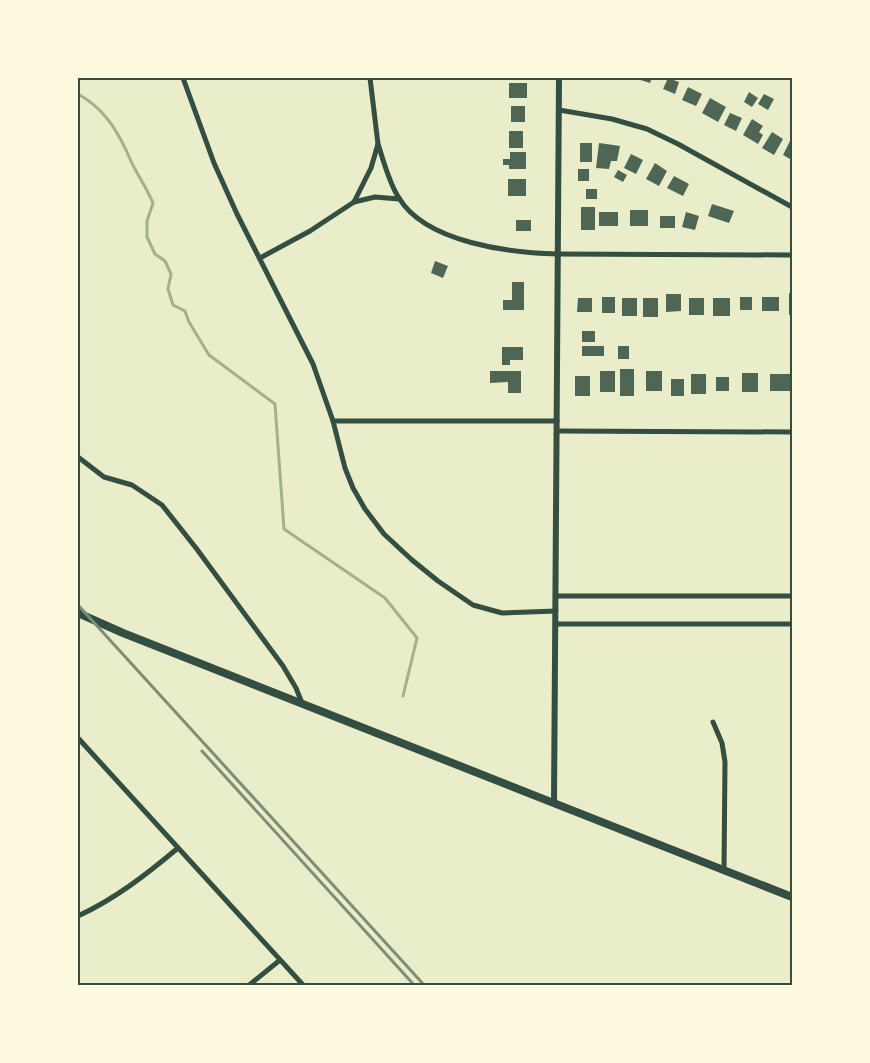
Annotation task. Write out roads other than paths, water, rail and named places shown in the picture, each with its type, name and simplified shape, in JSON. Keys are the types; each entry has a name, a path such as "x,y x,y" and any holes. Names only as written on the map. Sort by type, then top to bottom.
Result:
{"main road":[{"path":"78,613 123,633 792,897"}],"street":[{"path":"183,78 214,163 237,214 314,364 333,421 345,468 353,488 365,509 378,527 412,560 473,605 481,609 502,613 556,612"},
{"path":"370,78 378,144 399,199 422,221 460,239 489,248 558,254 792,255"},
{"path":"554,802 559,78"},
{"path":"559,110 612,119 646,129 678,144 792,207"},
{"path":"354,202 371,168 378,144"},
{"path":"260,258 310,231 354,202 375,197 399,199"},
{"path":"333,421 557,421"},
{"path":"557,431 792,432"},
{"path":"78,457 104,477 132,485 162,505 283,666 303,704"},
{"path":"556,596 792,596"},
{"path":"555,624 792,624"},
{"path":"713,722 722,743 725,762 724,870"},
{"path":"78,738 304,986"},
{"path":"78,916 137,882 178,848"},
{"path":"248,986 280,960"}],"waterway":[{"path":"78,94 94,105 111,124 151,198 153,203 147,221 147,237 155,254 165,261 171,274 168,289 173,305 185,311 189,322 209,355 275,404 284,529 385,598 417,638 403,696"}],"railway":[{"path":"78,605 425,986"},
{"path":"202,751 415,986"}]}
